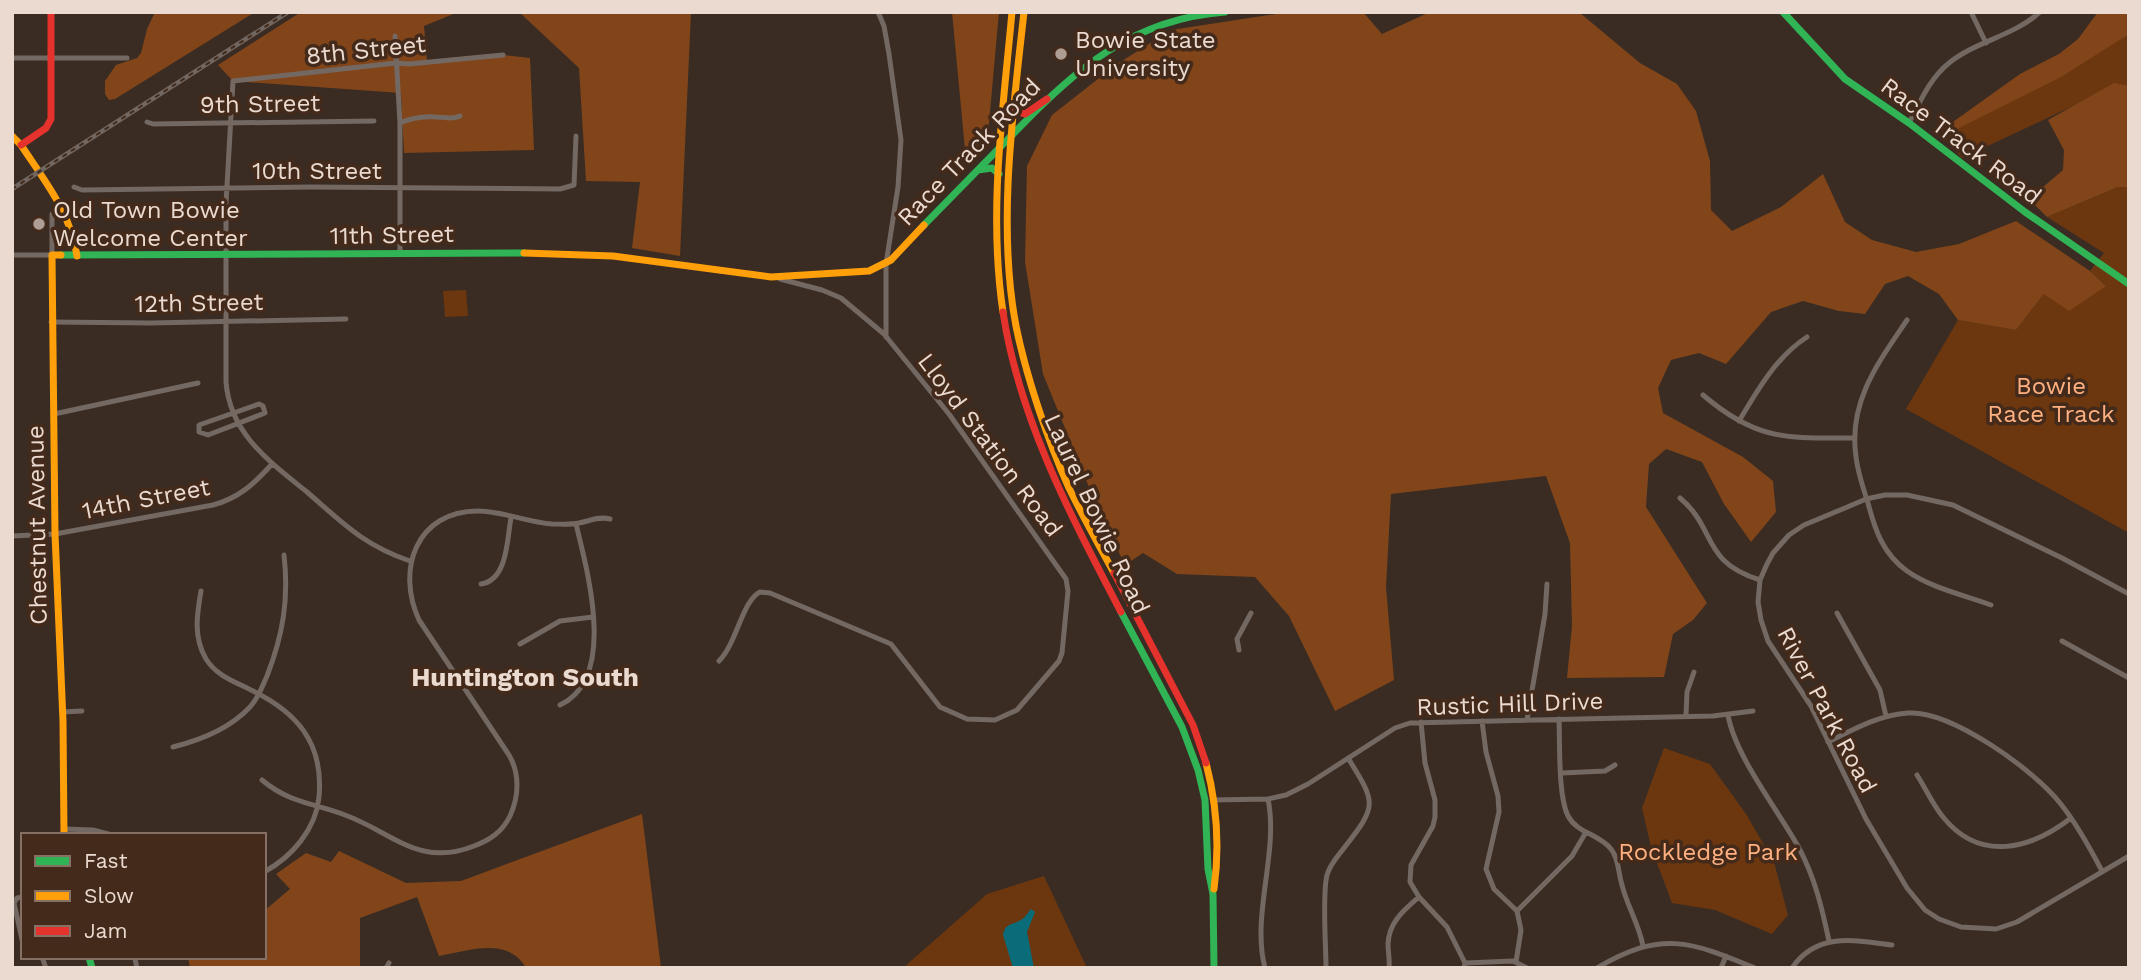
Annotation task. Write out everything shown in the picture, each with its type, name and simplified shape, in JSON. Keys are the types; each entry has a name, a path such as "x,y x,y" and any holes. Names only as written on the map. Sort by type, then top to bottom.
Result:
{"main road":[{"path":"21,145 50,122 51,12"},
{"name":"Laurel Bowie Road","path":"1012,12 1000,147 997,258 1000,296 1013,363 1026,411 1061,495 1182,727 1198,770 1205,800 1208,869 1213,894 1214,968"},
{"name":"Laurel Bowie Road","path":"1024,12 1014,106 1008,228 1010,279 1016,326 1034,396 1069,487 1193,725 1205,760 1214,800 1218,869 1213,894"},
{"name":"Race Track Road","path":"886,264 1075,73 1113,46 1185,17 1226,12"},
{"name":"Race Track Road","path":"1783,12 1845,79 1909,123 2025,212 2129,284"},
{"path":"1014,106 1018,112 1024,114 1047,99"},
{"path":"12,136 31,159 72,226 77,256"},
{"path":"978,170 992,168 999,174"},
{"name":"11th Street","path":"52,256 531,253 597,255 771,277"},
{"name":"Chestnut Avenue","path":"52,256 55,534 64,832"},
{"path":"771,277 855,273 886,264"}],"street":[{"path":"878,12 884,26 901,140 898,187 886,264 885,335"},
{"path":"1970,12 1986,43"},
{"path":"1909,123 1926,91 1943,68 1955,58 2024,25 2040,12"},
{"path":"395,36 400,123 400,254"},
{"name":"8th Street","path":"231,123 233,81 396,63 503,55"},
{"path":"12,58 127,58"},
{"path":"400,123 433,116 456,119 460,116"},
{"name":"9th Street","path":"146,122 374,121"},
{"path":"231,123 227,189 226,391 233,412 255,448 352,532 378,549 410,561"},
{"name":"10th Street","path":"74,187 82,190 311,187 560,189 574,185 576,136"},
{"name":"Chestnut Avenue","path":"52,214 52,256"},
{"name":"11th Street","path":"12,255 52,256"},
{"name":"Lloyd Station Road","path":"719,661 731,646 752,596 764,592 891,644 940,707 955,715 975,720 995,720 1017,710 1059,662 1062,653 1068,591 1066,579 949,414 885,335 841,298 822,290 771,277"},
{"name":"12th Street","path":"51,322 346,319"},
{"path":"1907,320 1870,376 1858,405 1854,438 1856,458 1876,533 1897,563 1919,578 1992,605"},
{"path":"1739,421 1767,377 1794,345 1807,337"},
{"path":"54,414 198,383"},
{"path":"1703,395 1724,413 1754,429 1785,437 1854,438"},
{"path":"259,404 265,409 265,413 208,435 200,432 199,425 233,412 259,404"},
{"name":"14th Street","path":"12,537 55,534 228,501 246,490 272,464"},
{"name":"River Park Road","path":"2129,594 2028,540 1953,505 1907,495 1885,495 1866,499 1804,525 1789,535 1773,553 1760,580 1758,602 1764,630 1803,693 1853,795 1916,901 1939,919 1972,929 1996,929 2009,925 2129,856"},
{"path":"1680,498 1690,507 1724,562 1737,571 1760,580"},
{"path":"262,780 281,795 354,818 409,848 445,853 470,848 491,838 506,824 512,810 517,780 513,761 419,620 410,598 410,561 425,534 447,517 480,511 548,523 576,524 602,517 610,519"},
{"path":"481,584 492,580 500,569 511,517"},
{"path":"561,705 577,690 591,666 593,651 589,584 576,524"},
{"path":"173,747 196,741 225,727 251,706 259,694 276,653 283,627 287,594 284,555"},
{"path":"1527,720 1545,614 1547,584"},
{"path":"201,591 197,632 206,659 223,676 259,694 293,717 310,740 320,771 318,808 308,830 293,850 266,870"},
{"path":"1238,650 1237,639 1251,613"},
{"path":"1837,613 1880,690 1886,716"},
{"path":"520,644 560,621 593,617"},
{"path":"2062,641 2129,678"},
{"path":"1686,715 1687,692 1694,672"},
{"path":"62,712 82,711"},
{"name":"Rustic Hill Drive","path":"1205,800 1268,799 1296,790 1395,728 1421,722 1728,715 1753,711"},
{"path":"1828,741 1886,716 1911,713 1929,715 1968,729 2047,789 2071,818 2102,872"},
{"path":"1728,715 1738,745 1807,865 1820,900 1829,941"},
{"path":"1559,719 1567,814 1575,825 1607,845 1614,855 1621,883 1638,922 1643,946"},
{"path":"1482,721 1499,812 1487,861 1487,874 1494,888 1517,911 1521,930 1516,962"},
{"path":"1421,722 1425,763 1436,808 1433,826 1410,868 1410,882 1419,897 1447,927 1464,966 1516,962 1527,968"},
{"path":"1326,968 1327,877 1336,858 1365,822 1370,807 1367,789 1348,758"},
{"path":"1562,774 1605,771 1615,765"},
{"path":"1917,775 1942,816 1960,833 1981,843 2005,847 2026,844 2053,832 2071,818"},
{"path":"1265,968 1261,945 1266,860 1272,826 1268,799"},
{"path":"64,832 93,830 104,833"},
{"path":"1517,911 1573,856 1586,832"},
{"path":"21,897 14,903 21,935"},
{"path":"1390,968 1388,945 1391,928 1400,914 1419,897"},
{"path":"1791,968 1806,952 1829,941 1846,939 1892,945"},
{"path":"1597,968 1621,954 1643,946 1682,943 1755,968"},
{"path":"1721,968 1726,956"},
{"path":"135,959 138,968"}],"green space":[{"path":"2129,12 2129,100 2107,90 1962,158 1941,134 2028,91"},
{"name":"Bowie Race Track","path":"2118,187 2129,187 2129,533 1906,409 1958,320 2016,330 2044,294 2106,286 2090,271 2104,253 2047,217"},
{"path":"466,290 468,316 445,317 443,291"},
{"name":"Rockledge Park","path":"1664,748 1710,764 1746,814 1774,862 1788,915 1772,934 1715,910 1672,903 1651,847 1642,808"},
{"path":"1044,876 1087,968 903,968 987,894"}],"shaded area":[{"path":"155,12 255,12 115,99 109,100 105,94 105,81 116,65 137,58 141,53"},
{"path":"301,12 458,12 424,26 427,61 503,55 530,58 534,150 404,153 401,93 233,81 218,65"},
{"path":"519,12 691,12 680,256 632,248 640,182 586,181 579,68"},
{"path":"952,12 999,12 988,134 966,160"},
{"path":"1289,12 1363,12 1382,34 1430,12 1580,13 1640,63 1677,84 1696,111 1710,161 1711,210 1732,231 1781,207 1823,174 1845,222 1872,240 1916,252 1959,244 2016,221 2090,271 2106,286 2069,311 2044,294 2016,330 1958,320 1939,294 1908,276 1885,284 1865,314 1839,311 1803,301 1771,312 1726,364 1699,353 1671,360 1658,388 1663,413 1743,457 1773,481 1776,512 1751,542 1724,504 1702,462 1666,449 1649,464 1646,507 1707,603 1693,620 1673,634 1664,677 1567,678 1572,626 1570,543 1546,476 1391,494 1386,587 1394,680 1335,711 1289,616 1255,577 1177,574 1143,553 1125,565 1097,507 1043,374 1025,262 1027,166 1052,115 1117,64 1171,30"},
{"path":"2098,12 2129,12 2129,34 2061,77 1947,134 1943,129 2020,74 2059,54 2078,39"},
{"path":"2114,83 2129,86 2129,187 2118,187 2047,217 2029,199 2063,170 2064,150 2048,120"},
{"path":"642,814 661,968 526,968 509,952 487,948 439,956 417,897 360,918 360,968 190,968 188,959 266,959 266,909 290,889 276,874 306,853 331,862 339,851 406,883 461,881"}],"water":[{"path":"1031,909 1035,912 1027,932 1034,968 1013,968 1004,931 1008,925 1022,919"}],"railway":[{"path":"12,189 288,12"}],"traffic: fast":[{"path":"924,225 1037,110 1083,68 1134,36 1192,17 1225,12"},
{"path":"1783,12 1845,79 1909,123 2025,212 2129,284"},
{"path":"978,170 992,168 999,174"},
{"path":"61,255 524,253"},
{"path":"1121,612 1182,727 1198,770 1205,800 1208,869 1213,894 1214,968"},
{"path":"90,959 92,968"}],"traffic: slow":[{"path":"1003,312 997,199 1012,12"},
{"path":"1024,12 1007,209 1010,288 1016,326 1038,408 1053,450 1074,499 1114,573"},
{"path":"12,136 21,145 63,211 77,256"},
{"path":"524,253 613,256 771,277 869,271 891,260 924,225"},
{"path":"61,255 52,255 55,534 63,721 64,833"},
{"path":"1206,763 1216,826 1214,889"}],"traffic: jam":[{"path":"21,145 46,128 51,119 51,12"},
{"path":"1014,106 1018,112 1025,114 1047,99"},
{"path":"1003,312 1021,391 1034,429 1066,503 1121,612"},
{"path":"1114,573 1193,725 1206,763"}],"place":[{"name":"Bowie State University","path":"1061,54"},
{"name":"Old Town Bowie Welcome Center","path":"39,224"}],"district":[{"name":"Huntington South","path":"525,677"}]}
